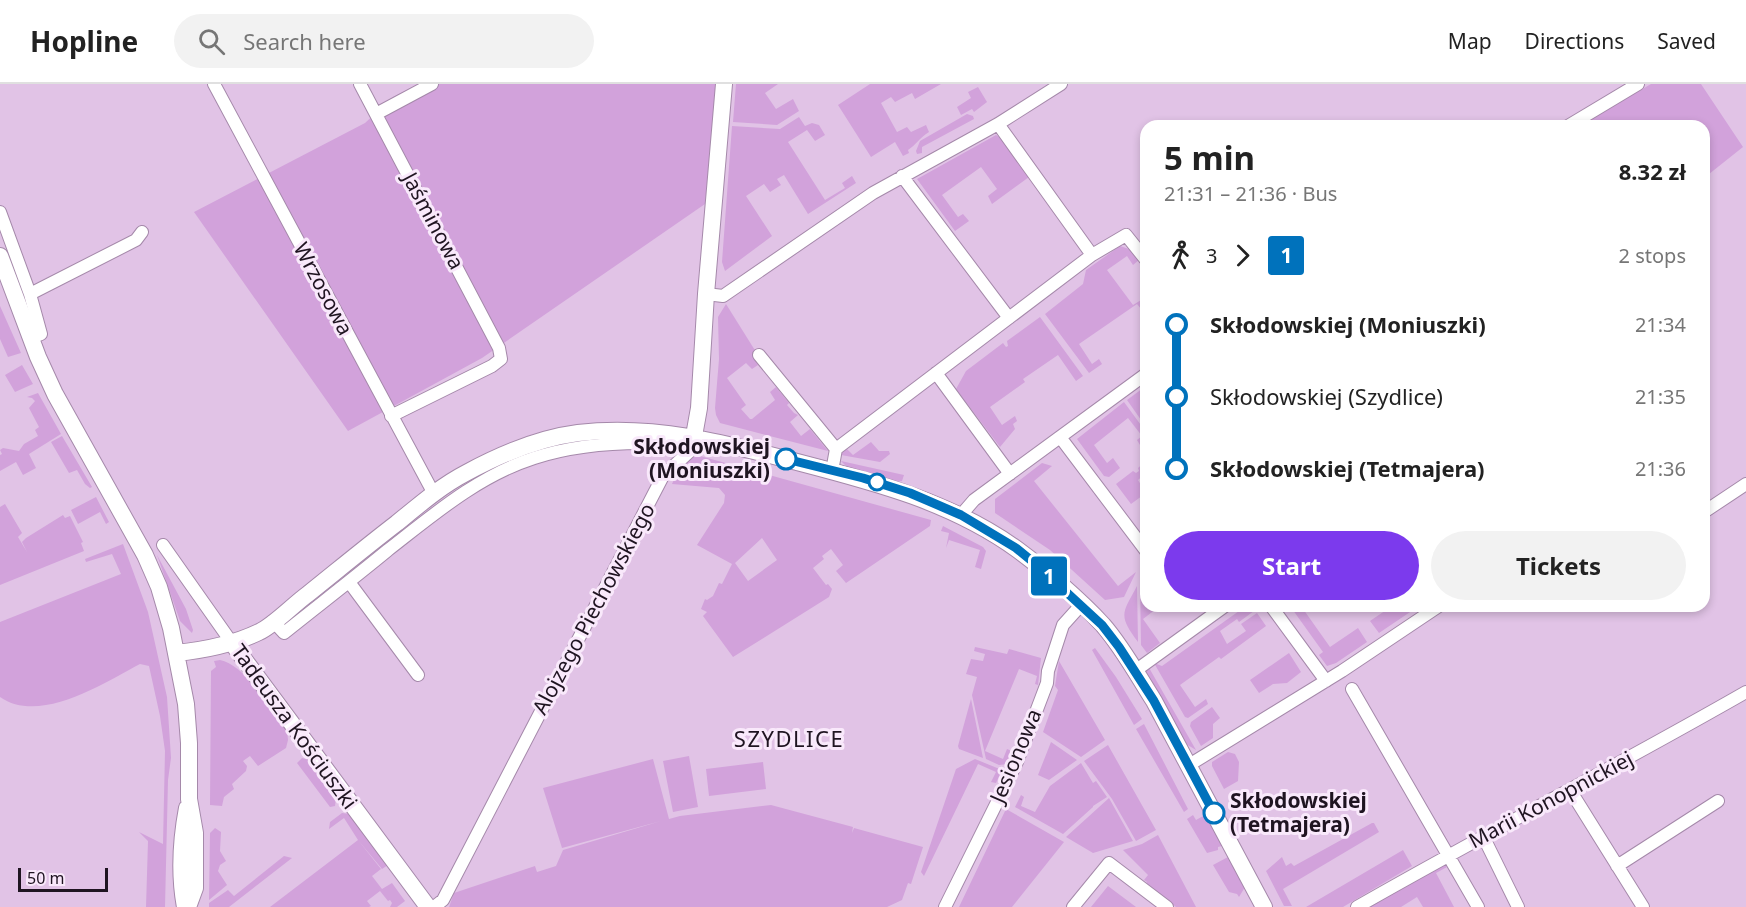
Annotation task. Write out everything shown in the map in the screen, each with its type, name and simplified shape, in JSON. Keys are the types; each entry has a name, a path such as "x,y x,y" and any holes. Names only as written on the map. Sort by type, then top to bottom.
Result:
{"street":[{"name":"Wrzosowa","path":"214,84 434,494"},
{"name":"Jaśminowa","path":"360,84 499,348 501,359 492,366 391,416"},
{"path":"376,114 432,84"},
{"name":"Alojzego Piechowskiego","path":"434,907 443,900 663,476 690,451 699,408 724,84"},
{"path":"706,294 723,296 822,227 902,176 998,124 1061,84"},
{"path":"1578,120 1638,84"},
{"path":"998,124 1092,255"},
{"path":"902,176 1009,318"},
{"path":"0,212 30,294 41,334 30,338"},
{"path":"30,294 136,240 142,232"},
{"path":"832,471 836,448 1092,255 1126,235 1140,252"},
{"path":"0,255 30,338 56,394 145,555 159,586 176,652 186,704 189,799 195,833 195,888 187,907"},
{"path":"759,355 836,448"},
{"path":"936,373 1010,474"},
{"path":"961,515 974,500 1140,378"},
{"path":"273,621 284,633 490,469 529,445 577,433 623,431 694,436 910,493 961,515 1016,548 1102,625 1154,701 1264,907"},
{"path":"1060,437 1140,543"},
{"path":"176,652 205,650 260,632 434,494 465,473 567,450 604,444 642,443"},
{"path":"1710,508 1746,484"},
{"name":"Tadeusza Kościuszki","path":"163,545 232,643 428,907"},
{"path":"349,582 418,675"},
{"name":"Jesionowa","path":"945,907 1017,762 1047,683 1048,671 1063,625 1081,604"},
{"path":"1135,671 1217,612"},
{"path":"1275,612 1326,681"},
{"path":"1189,765 1326,681 1430,612"},
{"path":"1352,689 1478,907"},
{"name":"Marii Konopnickiej","path":"1357,907 1449,854 1746,692"},
{"path":"1570,790 1643,907"},
{"path":"1617,866 1718,801"},
{"path":"1483,836 1518,907"},
{"path":"1073,907 1109,863 1167,907"}],"shaded area":[{"path":"419,84 716,84 705,204 482,358 348,431 194,212 365,123 393,97"},
{"path":"736,84 778,84 765,93 776,109 793,99 799,111 777,125 733,122"},
{"path":"870,84 941,84 915,99 912,93 895,102 891,97 881,103 897,132 907,127 911,132 926,125 929,132 908,150 909,153 903,156 895,142 871,157 838,105"},
{"path":"1651,84 1701,84 1743,147 1710,173 1710,120 1589,120"},
{"path":"978,87 987,102 974,112 972,109 961,115 957,107 971,98 968,92"},
{"path":"967,114 973,116 974,119 922,147 922,153 917,154 920,141"},
{"path":"799,117 805,126 812,123 819,125 825,135 815,141 807,130 788,142 825,200 845,188 842,183 852,176 856,183 808,214 784,175 777,179 781,185 770,192 764,184 746,196 772,236 725,271 722,262 732,126 780,129"},
{"path":"996,135 1001,138 1029,177 992,204 988,196 997,189 981,167 942,195 958,217 963,214 969,221 955,231 917,179"},
{"path":"1120,246 1132,250 1139,260 1133,265 1127,256 1107,270 1133,305 1140,301 1140,308 1137,304 1079,344 1092,364 1099,359 1102,364 1089,373 1045,314 1083,284 1086,270"},
{"path":"726,304 756,352 754,358 758,365 752,369 746,363 727,378 746,405 741,409 752,419 775,400 770,392 776,387 789,403 787,405 798,415 790,422 801,436 810,429 828,451 720,423 715,408 719,359 718,317"},
{"path":"0,306 21,353 8,357 0,339"},
{"path":"1040,317 1083,376 1076,381 1058,355 1023,379 1025,382 990,407 1002,425 1015,416 1017,421 1013,424 1015,429 1000,447 956,389 966,371 1003,343 1006,347 1008,346 1007,341"},
{"path":"22,365 33,384 15,392 5,375"},
{"path":"1140,390 1140,418 1127,400"},
{"path":"38,393 61,434 29,454 36,468 23,475 16,462 0,471 0,455 2,454 0,450 3,448 19,451 24,444 38,436 35,430 39,427 29,408 35,401 27,397"},
{"path":"1124,402 1140,424 1140,433 1128,418 1094,445 1107,463 1113,458 1120,468 1109,477 1104,476 1077,439"},
{"path":"62,436 92,487 85,484 77,470 69,473 51,442"},
{"path":"871,442 879,451 889,451 890,454 880,462 841,455 847,449 853,455"},
{"path":"686,452 931,520 930,526 846,583 836,571 843,565 831,549 813,568 832,589 829,597 733,657 703,616 707,612 701,609 705,599 713,596 719,583 722,584 732,564 697,545 724,503 725,495 719,488 672,484","holes":["762,538 777,560 748,581 735,563"]},
{"path":"841,461 904,475 902,481 897,482 848,468"},
{"path":"1042,463 1052,466 1034,481 1118,586 1136,572 1124,597 1105,600 1050,550 995,513 995,499"},
{"path":"1140,466 1138,480 1140,497 1131,504 1116,484 1133,471 1136,473 1139,471"},
{"path":"96,497 109,522 106,524 100,512 78,524 71,510"},
{"path":"5,504 22,533 18,537 27,552 22,542 63,515 65,518 70,516 83,542 81,543 84,551 0,585 0,507"},
{"path":"943,526 983,547 986,551 981,569 975,567 980,550 949,540 946,548 949,533 941,531"},
{"path":"123,544 148,612 167,697 171,758 168,780 165,907 146,907 148,841 139,832 163,844 165,751 149,666 140,664 90,690 52,704 34,706 16,704 0,697 0,622 121,574 112,554 86,562 85,559"},
{"path":"157,555 186,609 192,633 180,621"},
{"path":"1137,586 1138,642 1127,626 1124,614"},
{"path":"1140,612 1152,612 1143,619 1160,643 1147,653 1141,645"},
{"path":"1238,612 1253,612 1239,622 1237,619 1220,631 1227,644 1246,631 1241,624 1257,613 1266,626 1180,685 1195,707 1206,699 1208,704 1188,718 1185,717 1154,663 1162,666"},
{"path":"1294,612 1305,612 1330,647 1358,628 1367,642 1336,663 1327,666 1319,655 1323,652"},
{"path":"1383,612 1410,612 1379,633 1370,621"},
{"path":"975,647 1007,654 1009,649 1041,658 1038,685 1035,684 1037,676 1019,669 985,751 1003,759 1007,749 1014,752 1008,764 999,765 986,759 972,695 977,677 966,674 971,659 983,661 985,654 974,651"},
{"path":"1095,648 1142,719 1134,725 1092,650"},
{"path":"1289,653 1301,672 1287,683 1273,684 1259,693 1250,680"},
{"path":"220,660 239,670 257,689 287,730 288,740 286,748 258,766 250,756 243,761 247,766 246,771 232,784 234,789 224,797 222,806 210,805 211,671 216,667 214,661"},
{"path":"1059,661 1105,740 1081,757 1043,732 1058,690 1055,686"},
{"path":"1148,666 1196,750 1186,744 1145,673"},
{"path":"971,699 983,758 959,749 958,746"},
{"path":"1212,707 1220,718 1213,724 1213,738 1201,746 1190,726 1191,722"},
{"path":"1144,724 1188,809 1184,812 1136,729"},
{"path":"1051,742 1077,760 1049,780 1038,775"},
{"path":"1108,745 1156,830 1136,841 1112,799 1084,761"},
{"path":"1228,752 1235,754 1239,762 1238,781 1224,789 1212,762"},
{"path":"689,756 698,807 673,812 663,761"},
{"path":"302,758 310,760 334,794 335,806 330,807 297,763"},
{"path":"653,759 669,819 771,805 853,827 852,833 854,828 923,847 911,884 908,883 902,900 887,907 449,907 454,893 535,866 537,872 556,866 563,850 661,821 562,848 543,788"},
{"path":"975,759 1002,770 996,783 991,782 996,772 978,764 924,876 921,872 956,769"},
{"path":"763,762 766,789 709,796 706,769"},
{"path":"1081,763 1093,783 1096,781 1107,797 1093,806 1063,834 1015,807 1021,795 1024,797 1021,806 1035,812 1050,786"},
{"path":"1109,798 1133,841 1093,853 1066,837"},
{"path":"1006,809 1064,842 1012,907 959,907"},
{"path":"342,813 350,814 388,865 382,869 358,840 344,818 329,829 330,822"},
{"path":"1193,815 1196,820 1207,815 1222,846 1218,847 1218,850 1207,853 1187,819"},
{"path":"1372,823 1379,832 1283,889 1292,906 1284,906 1266,871 1282,857 1286,866 1291,863 1294,866"},
{"path":"215,828 221,832 220,851 226,861 220,865 218,871 227,885 209,900 210,833"},
{"path":"1158,835 1196,907 1176,907 1146,884 1144,880 1148,875 1123,850 1142,844"},
{"path":"358,840 381,869 372,876 382,889 392,883 405,901 397,907 390,907 392,903 380,891 367,901 371,906 369,907 270,907"},
{"path":"1403,850 1412,866 1343,907 1306,907"},
{"path":"284,856 292,858 229,907 209,907 209,903 228,890 234,896"},
{"path":"1228,857 1245,887 1239,897 1229,892 1213,865"},
{"path":"1437,866 1447,867 1436,873 1454,907 1423,907 1417,897 1401,907 1367,907"},
{"path":"1108,886 1136,907 1091,907"}],"bus line":[{"name":"1","path":"786,459 863,478 910,493 961,515 1016,548 1038,566 1081,604 1102,625 1119,647 1154,701 1214,813"}],"place":[{"name":"Skłodowskiej (Moniuszki)","path":"786,459"},
{"name":"Skłodowskiej (Tetmajera)","path":"1214,813"}],"district":[{"name":"SZYDLICE","path":"789,739"}]}
